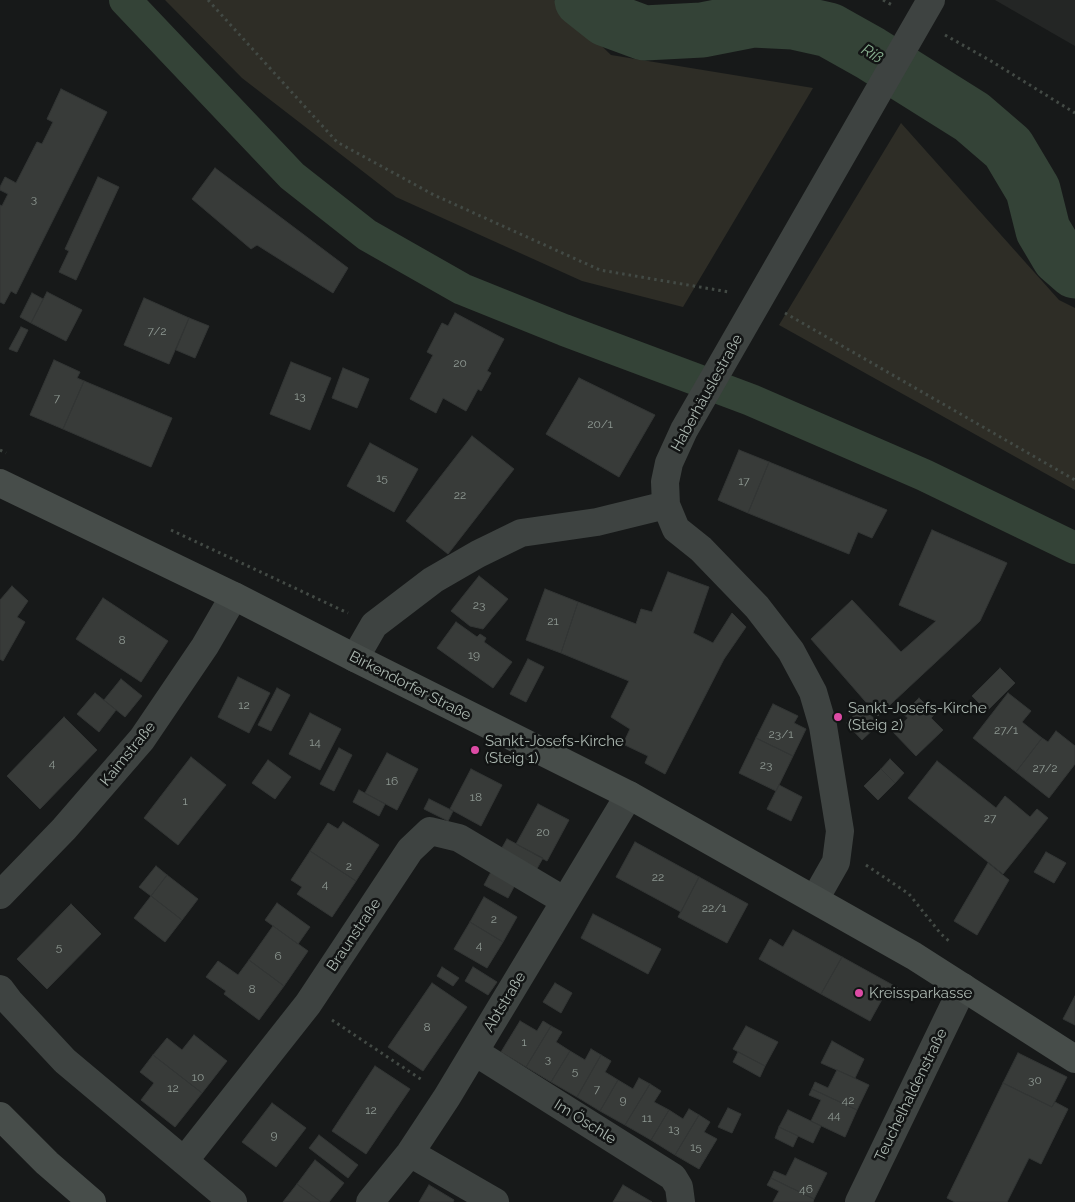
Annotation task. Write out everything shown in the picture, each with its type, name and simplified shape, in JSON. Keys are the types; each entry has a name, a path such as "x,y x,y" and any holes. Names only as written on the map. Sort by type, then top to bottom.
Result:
{"street":[{"name":"Haberhäuslestraße","path":"666,505 665,482 669,462 684,430 921,18"},
{"name":"Birkendorfer Straße","path":"0,483 234,596 629,795 914,956 1075,1059"},
{"path":"355,658 374,625 433,580 478,554 521,533 597,522 666,505 676,529 701,550 757,607 791,651 813,692 823,726 840,831 836,862 815,899"},
{"name":"Kaimstraße","path":"0,895 64,829 142,739 205,646 234,596"},
{"name":"Abtstraße","path":"370,1202 410,1152 447,1098 629,795"},
{"name":"Braunstraße","path":"184,1161 308,1004 410,850 430,831 459,838 565,901"},
{"name":"Teuchelhaldenstraße","path":"859,1202 963,987"},
{"path":"0,988 9,1001 65,1061 234,1202"},
{"name":"Im Öschle","path":"475,1052 673,1177 680,1187 682,1202"},
{"path":"0,1116 47,1163 92,1202"},
{"path":"410,1152 495,1202"}],"path":[{"path":"208,0 337,142 426,190 600,270 759,298 1075,480"},
{"path":"921,18 1075,113"},
{"path":"0,450 9,454"},
{"path":"169,529 374,625"},
{"path":"838,845 909,894 941,934"},
{"path":"308,1004 447,1098"}],"shaded area":[{"path":"165,0 554,0 611,55 813,88 683,307 582,281 396,197 242,78"},
{"path":"995,0 1075,0 1075,46"},
{"path":"901,123 1059,300 1075,308 1075,490 779,325"}],"building":[{"path":"61,89 107,112 16,294 11,291 4,304 0,302 0,205 2,206 8,194 0,190 0,187 5,177 16,183 37,142 42,144 53,122 47,119"},
{"path":"215,168 348,268 333,293 257,245 251,249 192,199"},
{"path":"98,177 119,187 76,280 59,272 69,251 65,249"},
{"path":"47,292 82,310 66,341 31,323"},
{"path":"32,293 43,299 31,323 20,317"},
{"path":"144,298 189,318 169,364 124,345"},
{"path":"455,313 504,339 487,371 491,373 481,391 478,389 466,411 443,398 436,413 410,399 433,355 427,352 442,323 448,326"},
{"path":"189,318 209,326 195,358 176,350"},
{"path":"21,327 28,330 17,352 9,349"},
{"path":"54,360 80,372 77,378 84,381 63,429 30,415"},
{"path":"291,362 331,378 310,430 270,414"},
{"path":"343,368 369,379 357,408 332,398"},
{"path":"579,378 655,415 619,477 546,434"},
{"path":"84,381 172,418 151,467 63,429"},
{"path":"472,436 514,469 448,554 406,521"},
{"path":"370,443 418,469 394,512 347,486"},
{"path":"739,450 769,462 748,513 718,500"},
{"path":"769,462 887,510 872,538 858,532 849,554 748,513"},
{"path":"932,530 1007,563 980,621 878,716 811,639 852,600 901,652 936,621 899,605"},
{"path":"668,572 709,587 693,633 713,643 732,613 746,627 724,659 665,774 645,763 648,756 623,744 630,729 611,717 629,681 561,653 578,602 636,624 641,609 652,612"},
{"path":"479,576 508,599 483,629 470,626 451,611"},
{"path":"12,586 28,601 17,617 25,622 3,661 0,659 0,600"},
{"path":"545,589 578,602 561,653 526,640"},
{"path":"103,598 168,641 141,682 76,639"},
{"path":"456,622 477,637 480,634 486,638 484,642 512,662 493,688 437,648"},
{"path":"528,659 544,667 526,702 510,694"},
{"path":"1000,668 1015,683 987,711 972,696"},
{"path":"238,677 270,693 249,733 218,717"},
{"path":"121,679 142,696 125,717 104,700"},
{"path":"277,688 290,695 271,731 258,725"},
{"path":"95,693 116,710 99,732 77,714"},
{"path":"1008,693 1031,711 1022,722 1042,738 1016,772 973,738"},
{"path":"919,698 935,714 931,718 943,730 916,756 893,732 908,718 903,714"},
{"path":"773,704 798,716 794,723 806,729 793,756 756,738"},
{"path":"863,707 879,724 862,740 846,723"},
{"path":"310,713 341,729 320,770 289,754"},
{"path":"64,717 97,750 40,809 7,776"},
{"path":"1056,731 1075,746 1075,764 1049,798 1016,772 1042,738 1048,742"},
{"path":"756,738 793,756 776,791 739,773"},
{"path":"339,748 352,755 334,791 320,784"},
{"path":"387,753 418,769 397,810 365,793"},
{"path":"191,757 226,785 178,845 144,818"},
{"path":"890,759 904,773 895,783 881,769"},
{"path":"268,760 291,777 275,799 252,783"},
{"path":"937,761 996,808 1005,796 1030,817 1037,809 1048,818 1003,874 908,798"},
{"path":"471,769 502,785 481,826 450,809"},
{"path":"881,769 895,783 878,800 864,786"},
{"path":"779,785 802,797 791,821 767,809"},
{"path":"359,790 385,804 379,816 353,802"},
{"path":"429,799 453,811 448,821 424,809"},
{"path":"538,804 569,820 547,861 516,844"},
{"path":"343,822 379,845 356,881 310,851 328,823 338,829"},
{"path":"507,839 543,858 535,872 499,853"},
{"path":"635,842 699,877 681,912 616,877"},
{"path":"310,851 356,881 332,917 297,894 302,887 291,880"},
{"path":"1046,852 1066,863 1054,883 1034,872"},
{"path":"988,863 1009,880 977,935 954,921"},
{"path":"156,866 167,875 151,896 139,887"},
{"path":"491,872 515,885 508,898 484,885"},
{"path":"167,875 198,899 182,920 151,896"},
{"path":"699,877 748,904 727,943 678,917"},
{"path":"151,896 182,920 165,942 134,918"},
{"path":"484,897 517,917 503,942 470,922"},
{"path":"277,903 310,927 298,944 265,920"},
{"path":"71,904 101,934 47,989 17,959"},
{"path":"593,914 661,949 648,974 581,938"},
{"path":"470,922 503,942 487,968 454,949"},
{"path":"273,926 308,951 284,986 249,960"},
{"path":"793,930 842,957 821,994 759,959 770,939 783,947"},
{"path":"842,957 898,988 892,999 885,994 870,1021 821,994"},
{"path":"249,960 284,986 259,1020 224,994 226,991 206,977 218,961 238,975"},
{"path":"442,967 459,978 453,986 437,976"},
{"path":"473,967 497,982 488,995 465,981"},
{"path":"432,983 467,1007 423,1071 388,1047"},
{"path":"555,983 572,993 561,1013 543,1002"},
{"path":"1075,996 1075,1025 1063,1019"},
{"path":"520,1021 537,1031 543,1021 551,1026 526,1067 501,1052"},
{"path":"551,1026 562,1032 556,1042 570,1051 551,1082 526,1067"},
{"path":"746,1026 778,1042 765,1066 733,1049"},
{"path":"194,1035 227,1061 202,1093 153,1055 167,1038 182,1050"},
{"path":"832,1041 864,1059 855,1078 821,1063"},
{"path":"591,1049 601,1055 577,1097 551,1082 570,1051 585,1060"},
{"path":"738,1052 765,1066 760,1077 733,1062"},
{"path":"1018,1053 1067,1077 1052,1107 1003,1083"},
{"path":"153,1055 202,1093 175,1127 141,1100 154,1083 140,1072"},
{"path":"601,1055 611,1061 605,1072 618,1080 600,1111 577,1097"},
{"path":"375,1066 410,1089 366,1154 332,1131"},
{"path":"837,1070 869,1085 857,1110 812,1089 815,1082 828,1088"},
{"path":"639,1078 650,1084 625,1125 600,1111 618,1080 633,1089"},
{"path":"1003,1083 1052,1107 1055,1102 1068,1109 1041,1164 1029,1158 1007,1202 955,1202 947,1198"},
{"path":"650,1084 661,1091 654,1102 669,1110 651,1140 625,1125"},
{"path":"812,1089 857,1110 845,1137 811,1121 821,1100 809,1095"},
{"path":"272,1103 306,1128 276,1167 242,1142"},
{"path":"728,1108 741,1114 732,1133 718,1127"},
{"path":"689,1109 699,1115 675,1155 651,1140 669,1110 683,1119"},
{"path":"788,1110 821,1126 813,1143 779,1127"},
{"path":"699,1115 710,1122 704,1132 717,1139 699,1169 675,1155"},
{"path":"779,1127 798,1136 793,1147 775,1138"},
{"path":"319,1135 358,1165 348,1178 309,1148"},
{"path":"795,1158 827,1173 814,1199 771,1178 774,1171 786,1176"},
{"path":"315,1160 344,1183 329,1202 321,1202 297,1184"},
{"path":"771,1178 814,1199 813,1202 773,1202 779,1191 767,1185"},
{"path":"297,1184 321,1202 283,1202"},
{"path":"429,1185 454,1200 453,1202 419,1202"},
{"path":"623,1185 652,1202 613,1202"}],"waterway":[{"path":"125,0 292,176 367,235 462,289 564,330 751,400 924,475 1075,548"},
{"name":"Riß","path":"582,0 606,19 644,33 702,30 753,20 793,22 829,30 870,53 972,117 1008,148 1033,190 1043,230 1059,257 1075,271"}],"place":[{"name":"Sankt-Josefs-Kirche (Steig 2)","path":"838,717"},
{"name":"Sankt-Josefs-Kirche (Steig 1)","path":"475,750"},
{"name":"Kreissparkasse","path":"859,993"}]}
